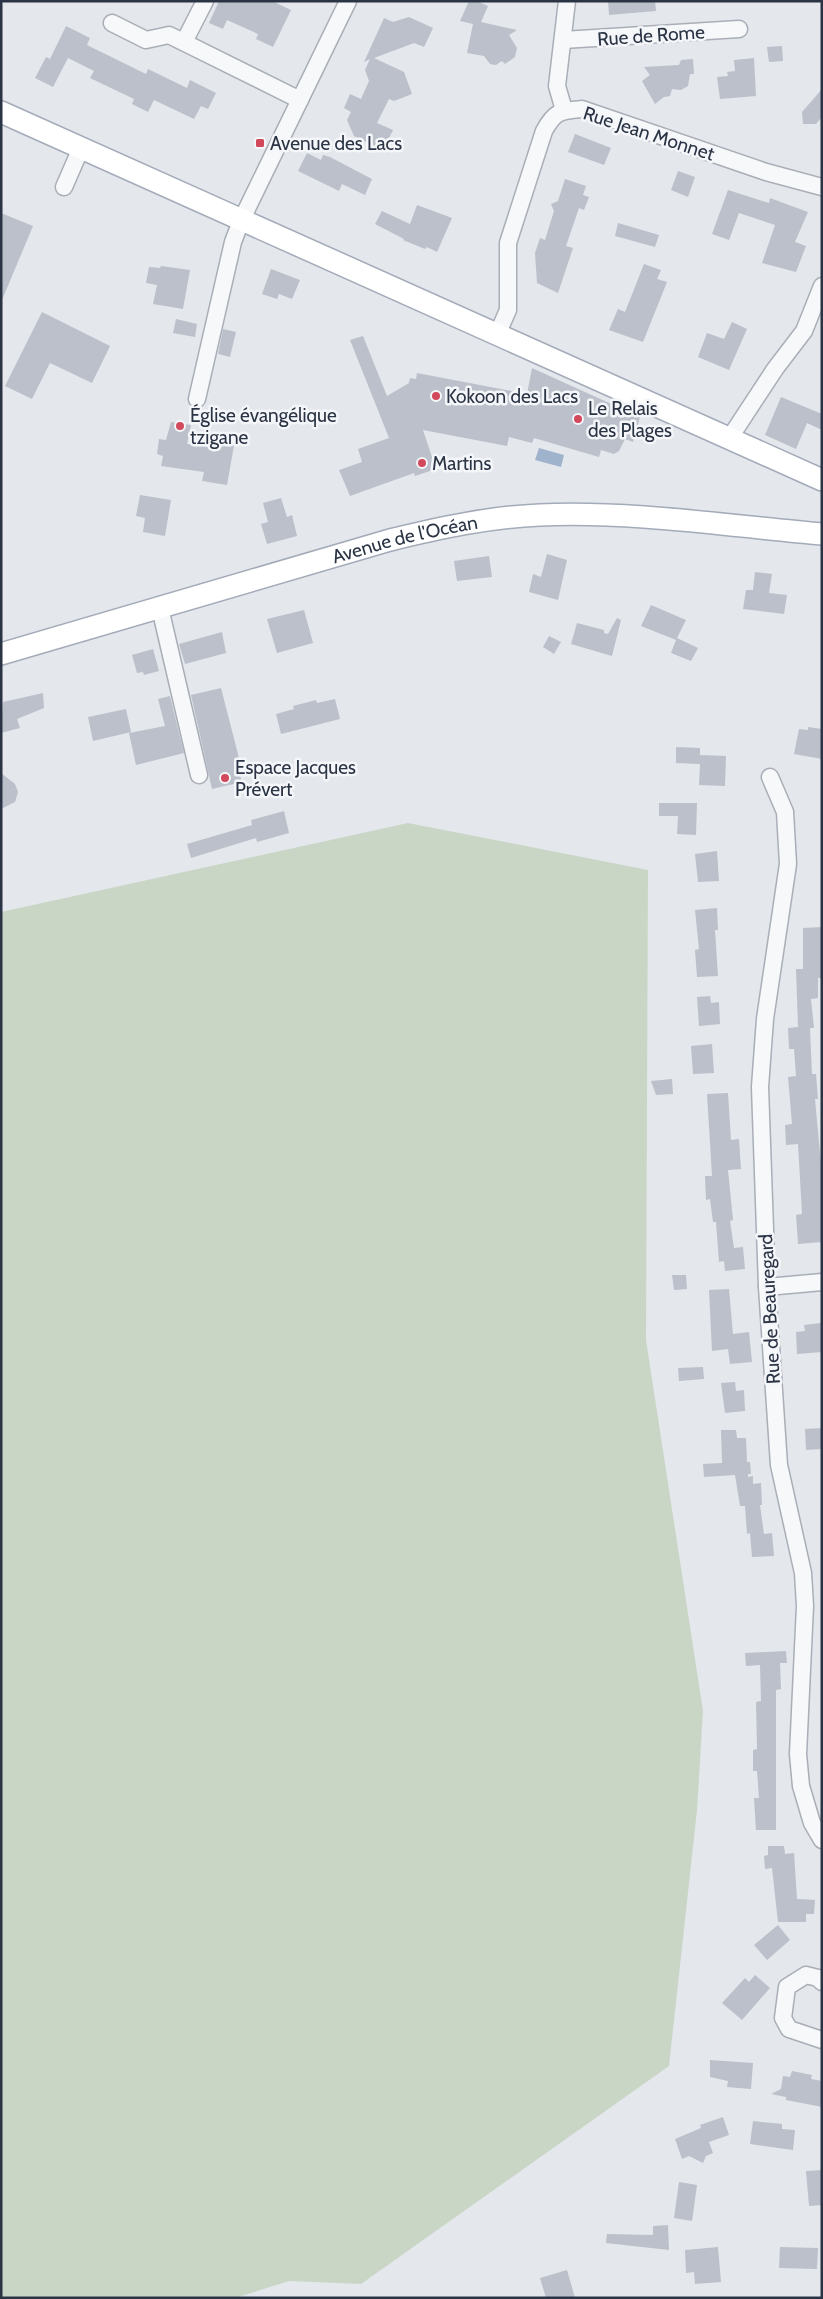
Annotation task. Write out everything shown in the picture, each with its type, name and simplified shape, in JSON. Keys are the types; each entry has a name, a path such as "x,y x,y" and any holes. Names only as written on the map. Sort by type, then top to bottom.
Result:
{"main road":[{"path":"1,112 822,480"},
{"name":"Avenue de l'Océan","path":"1,654 390,540 441,528 494,519 540,514 600,515 822,534"}],"street":[{"path":"184,42 205,1"},
{"path":"197,400 233,242 241,221 348,1"},
{"path":"564,110 557,86 567,1"},
{"path":"112,23 146,40 169,35 300,100"},
{"name":"Rue de Rome","path":"563,40 739,29"},
{"name":"Rue Jean Monnet","path":"497,334 508,310 508,242 544,131 553,116 564,110 582,109 766,172 822,187"},
{"path":"64,187 81,148"},
{"path":"729,438 775,369 804,330 822,286"},
{"path":"160,608 199,775"},
{"name":"Rue de Beauregard","path":"770,777 786,812 788,864 765,1019 760,1087 767,1287 779,1465 803,1572 798,1754 802,1786 812,1823 822,1840"},
{"path":"767,1287 822,1282"},
{"path":"821,2035 789,2029 783,2018 788,1987 795,1980 806,1976 818,1978 822,1982"}],"green space":[{"path":"408,823 648,870 646,1340 703,1711 697,1810 669,2066 361,2284 289,2281 235,2298 1,2298 1,912"}],"water":[{"path":"539,448 564,455 561,467 535,460"}],"building":[{"path":"219,1 272,1 291,10 273,47 256,39 258,34 227,20 223,29 209,23"},
{"path":"469,1 477,1 488,6 481,22 517,30 509,35 517,48 515,57 505,64 502,61 496,65 490,64 484,56 467,53 473,24 460,21"},
{"path":"608,1 655,1 656,11 609,15"},
{"path":"409,17 433,28 424,47 414,43 374,58 404,72 412,94 394,101 389,99 377,123 393,130 383,150 354,136 347,120 351,112 344,108 350,94 361,99 369,81 365,70 370,59 364,62 384,18 393,22"},
{"path":"66,26 90,38 87,45 146,74 148,69 187,88 190,80 216,93 208,109 201,106 194,119 154,100 148,112 132,104 134,99 90,78 94,71 68,58 53,87 35,78 46,57 50,59"},
{"path":"782,46 783,61 769,62 767,47"},
{"path":"754,58 756,96 720,99 717,77 728,76 727,72 735,71 734,60"},
{"path":"693,59 694,74 690,74 688,86 681,90 672,89 670,96 664,97 655,104 642,81 650,75 644,67 679,65 681,60"},
{"path":"822,89 822,117 816,124 803,124 802,112"},
{"path":"575,134 611,148 604,165 568,152"},
{"path":"307,153 321,160 323,155 330,157 372,179 365,195 342,184 339,191 298,171"},
{"path":"678,171 695,177 688,197 671,190"},
{"path":"565,179 586,186 583,195 589,197 584,210 579,208 566,246 573,248 558,293 537,283 535,253 540,238 545,240 554,211 551,204 558,201"},
{"path":"728,190 769,203 770,198 808,212 795,242 806,246 796,272 762,263 775,225 739,213 729,240 712,234"},
{"path":"417,205 452,218 437,252 403,240 375,224 382,211 410,224"},
{"path":"1,213 33,226 2,300 1,300"},
{"path":"618,223 659,235 655,247 615,236"},
{"path":"644,264 661,270 657,279 667,282 643,342 609,330 618,309 625,312"},
{"path":"161,266 190,270 183,309 153,304 157,285 146,283 149,267 160,268"},
{"path":"271,269 300,280 292,299 279,294 277,299 262,294"},
{"path":"42,312 110,346 92,383 50,363 32,399 5,386"},
{"path":"176,319 197,324 195,337 173,333"},
{"path":"732,322 747,329 729,370 698,357 707,333 724,339"},
{"path":"223,329 236,332 230,357 218,354"},
{"path":"363,336 387,396 409,383 410,378 416,379 417,373 527,394 532,368 640,417 633,442 625,439 619,451 614,454 601,450 599,457 534,438 532,443 509,437 507,446 423,430 436,469 415,476 414,473 350,496 339,470 362,462 358,449 389,438 350,340"},
{"path":"781,397 822,414 822,430 807,423 796,449 765,435"},
{"path":"171,422 191,425 187,444 218,448 219,438 235,440 227,485 202,481 204,472 161,466 163,456 157,454 159,439 166,440"},
{"path":"140,495 171,500 165,536 143,532 145,518 136,516"},
{"path":"281,498 287,517 292,515 297,536 267,544 261,524 268,522 263,503"},
{"path":"547,554 567,560 558,600 529,592 533,574 541,577"},
{"path":"489,556 492,577 457,581 454,561"},
{"path":"755,572 772,574 769,593 787,595 784,614 743,609 746,590 753,590"},
{"path":"651,605 686,620 677,638 698,648 691,661 671,653 676,640 641,626"},
{"path":"304,610 313,643 277,653 267,619"},
{"path":"617,618 621,620 612,656 571,644 577,623 604,630 604,633 608,634"},
{"path":"222,632 226,653 185,664 179,644"},
{"path":"549,636 561,642 554,654 543,647"},
{"path":"153,649 159,671 144,675 143,672 137,673 132,655"},
{"path":"221,688 240,762 236,763 242,782 212,789 191,695"},
{"path":"43,693 44,708 17,719 20,728 1,733 3,702"},
{"path":"170,696 184,753 136,765 129,733 165,726 158,699"},
{"path":"335,699 340,719 281,734 276,714 294,709 293,706 316,700 317,703"},
{"path":"126,709 131,732 93,741 88,717"},
{"path":"808,727 822,729 822,759 794,754 799,729 808,730"},
{"path":"676,747 700,748 700,755 726,756 725,786 699,785 700,764 676,763"},
{"path":"1,773 15,784 18,792 15,802 1,809"},
{"path":"659,803 697,803 696,835 677,834 678,816 659,816"},
{"path":"284,811 289,833 257,842 256,838 191,858 187,844 252,825 251,820"},
{"path":"717,851 719,881 698,882 695,854"},
{"path":"717,908 718,930 715,930 718,976 697,977 695,950 699,949 695,910"},
{"path":"822,927 821,978 818,978 818,998 811,999 814,1028 810,1028 812,1074 816,1074 818,1099 815,1099 821,1164 822,1242 798,1244 796,1215 802,1214 798,1144 786,1145 785,1125 792,1124 788,1077 796,1076 794,1049 789,1049 788,1028 798,1027 796,969 803,969 803,928"},
{"path":"710,996 711,1003 719,1002 720,1024 699,1026 697,997"},
{"path":"712,1044 714,1073 693,1074 691,1046"},
{"path":"672,1079 673,1094 656,1095 651,1081"},
{"path":"728,1093 731,1140 739,1139 741,1169 728,1170 733,1220 730,1221 734,1248 743,1247 745,1269 725,1271 724,1261 719,1262 716,1222 713,1222 710,1199 706,1200 705,1176 712,1176 707,1094"},
{"path":"672,1275 686,1275 687,1289 674,1290"},
{"path":"729,1289 733,1334 749,1332 752,1362 730,1364 728,1349 712,1351 709,1290"},
{"path":"821,1323 822,1352 797,1354 796,1332 805,1331 804,1325"},
{"path":"703,1367 704,1379 679,1381 678,1368"},
{"path":"735,1382 736,1391 744,1390 745,1411 725,1413 721,1383"},
{"path":"822,1428 822,1449 806,1450 805,1429"},
{"path":"721,1430 736,1430 737,1438 746,1438 747,1462 750,1462 751,1474 748,1474 748,1477 753,1476 753,1484 761,1483 762,1505 760,1505 764,1534 772,1533 774,1556 752,1557 750,1533 747,1534 745,1506 740,1506 735,1475 704,1477 703,1464 722,1463"},
{"path":"786,1651 787,1663 780,1663 781,1689 776,1690 776,1830 756,1830 754,1798 759,1798 757,1771 753,1771 753,1750 757,1749 756,1702 761,1701 760,1665 746,1666 745,1653"},
{"path":"768,1846 784,1846 785,1854 794,1853 797,1899 815,1900 814,1914 806,1914 806,1922 778,1922 772,1868 765,1869 764,1856 768,1855"},
{"path":"778,1925 790,1940 767,1960 754,1945"},
{"path":"755,1975 770,1988 742,2020 722,2003 745,1978 749,1982"},
{"path":"710,2060 753,2063 751,2089 727,2087 728,2081 710,2077"},
{"path":"792,2071 812,2075 811,2079 822,2081 822,2107 786,2100 786,2097 771,2094 781,2089 783,2076 790,2077"},
{"path":"723,2117 729,2135 709,2142 713,2153 706,2156 703,2163 689,2156 682,2159 675,2139 701,2128 700,2125"},
{"path":"753,2121 782,2124 782,2129 795,2130 793,2150 750,2144"},
{"path":"822,2170 822,2205 809,2206 806,2171"},
{"path":"679,2182 697,2185 692,2221 674,2218"},
{"path":"668,2225 669,2250 606,2243 607,2234 653,2235 653,2226"},
{"path":"718,2247 721,2282 695,2284 694,2272 686,2273 685,2250"},
{"path":"780,2247 818,2248 817,2269 779,2268"},
{"path":"567,2270 575,2298 546,2298 540,2278"}],"place":[{"name":"Avenue des Lacs","path":"260,143"},
{"name":"Kokoon des Lacs","path":"436,396"},
{"name":"Le Relais des Plages","path":"578,419"},
{"name":"Église évangélique tzigane","path":"180,426"},
{"name":"Martins","path":"422,463"},
{"name":"Espace Jacques Prévert","path":"225,778"}]}
